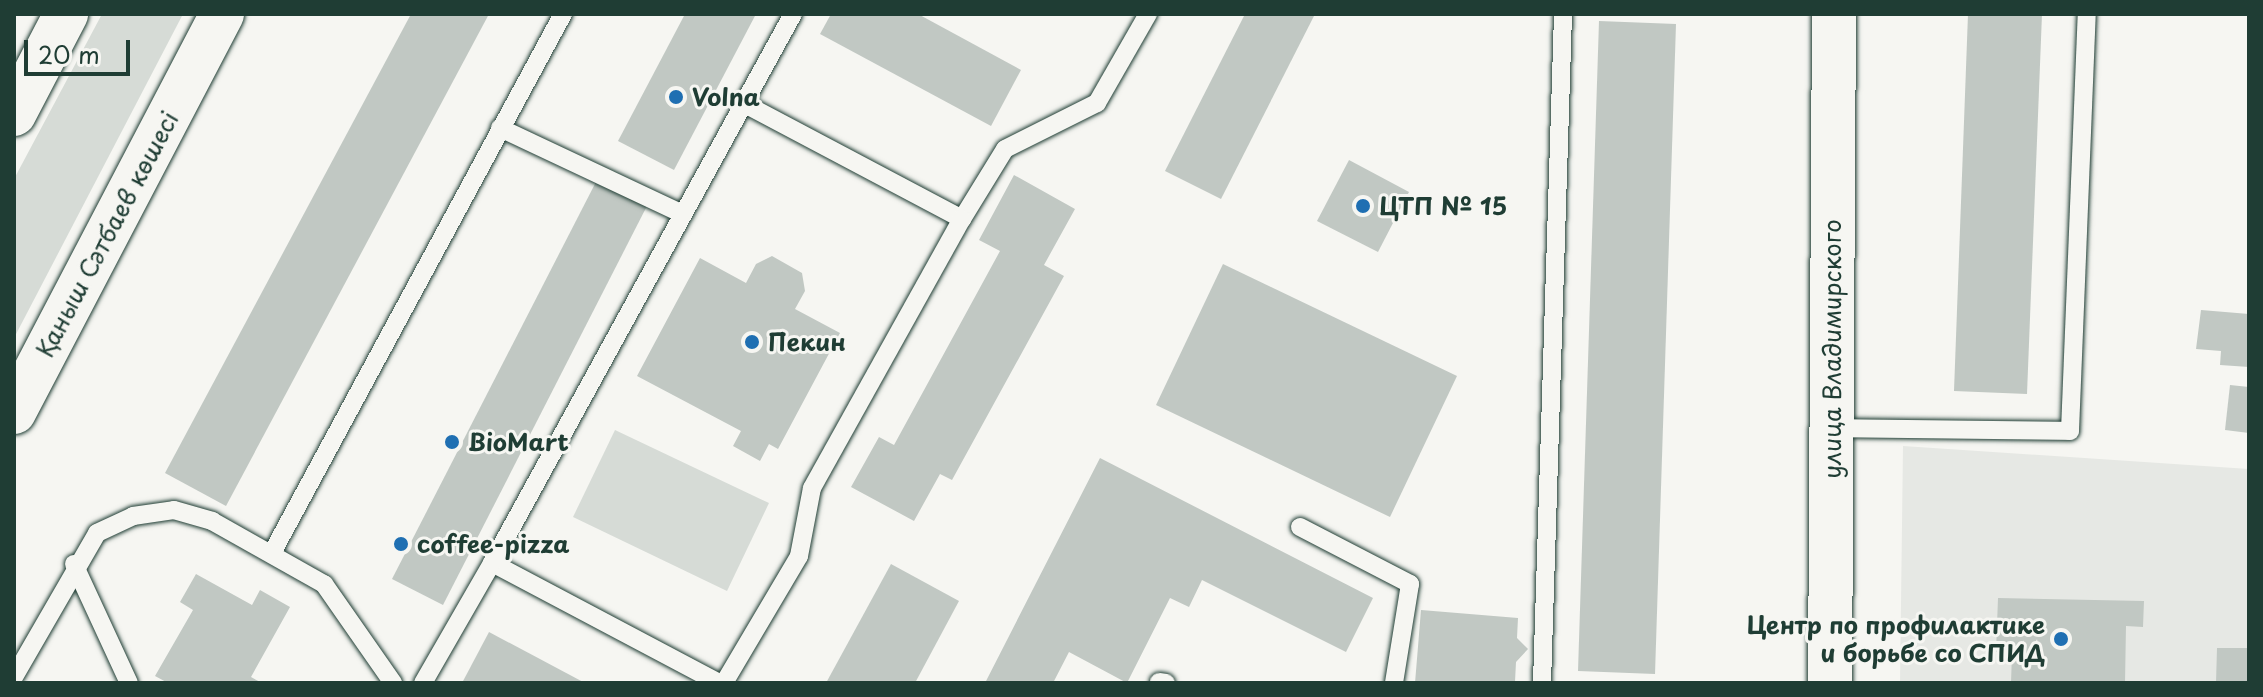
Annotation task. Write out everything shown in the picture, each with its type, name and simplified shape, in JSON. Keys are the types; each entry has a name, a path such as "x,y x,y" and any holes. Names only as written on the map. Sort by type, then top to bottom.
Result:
{"street":[{"path":"14,114 66,14"},
{"name":"Қаныш Сәтбаев көшесі","path":"14,412 222,14"},
{"name":"улица Владимирского","path":"1830,683 1834,14"}],"lane":[{"path":"272,553 563,14"},
{"path":"423,683 793,14"},
{"path":"492,563 721,683 799,556 812,488 962,219 1005,149 1097,103 1148,14"},
{"path":"1542,683 1563,14"},
{"path":"1831,428 2070,431 2087,14"},
{"path":"743,103 962,219"},
{"path":"500,128 683,214"},
{"path":"14,677 74,564 97,533 133,516 174,510 272,553 324,584 393,683"},
{"path":"1300,527 1410,584 1394,683"},
{"path":"74,564 129,683"},
{"path":"1159,682 1166,683"}],"shaded area":[{"path":"102,14 183,14 14,338 14,179"},
{"path":"615,430 769,503 727,591 573,517"},
{"path":"1903,446 2249,469 2249,683 1900,683"}],"building":[{"path":"411,14 489,14 226,506 165,473"},
{"path":"685,14 756,14 674,170 618,141"},
{"path":"831,14 918,14 1021,70 991,126 820,34"},
{"path":"1245,14 1315,14 1221,199 1165,171"},
{"path":"1968,14 2042,14 2027,394 1954,391"},
{"path":"1599,21 1676,24 1655,674 1578,671"},
{"name":"ЦТП № 15","path":"1349,160 1409,192 1378,252 1317,221"},
{"path":"1014,175 1075,209 1044,265 1064,276 952,480 940,474 914,521 851,487 879,437 894,445 1000,251 979,240"},
{"path":"598,178 648,204 443,605 392,579"},
{"path":"772,256 802,273 805,291 795,309 840,333 778,449 769,444 760,461 733,446 741,431 637,376 700,258 746,283 756,264"},
{"path":"1223,264 1457,376 1390,517 1156,405"},
{"path":"2201,310 2249,314 2249,367 2220,365 2221,351 2196,349"},
{"path":"2230,385 2249,387 2249,433 2225,430"},
{"path":"1100,458 1373,598 1346,652 1202,580 1189,607 1170,598 1127,683 1069,652 1053,683 985,683"},
{"path":"891,564 959,601 915,683 826,683"},
{"path":"196,574 252,605 260,590 290,607 251,677 262,683 168,683 155,676 193,610 180,602"},
{"name":"Центр по профилактике и борьбе со СПИД","path":"1998,598 2144,601 2143,627 2126,626 2125,683 2011,683 2012,653 1996,652"},
{"path":"1421,610 1518,618 1517,638 1528,649 1516,662 1515,682 1415,683"},
{"path":"489,632 585,683 462,683"},
{"path":"2217,648 2249,648 2249,683 2216,683"}],"place":[{"name":"Volna","path":"676,97"},
{"name":"ЦТП № 15","path":"1363,206"},
{"name":"Пекин","path":"752,342"},
{"name":"BioMart","path":"452,442"},
{"name":"coffee-pizza","path":"401,544"},
{"name":"Центр по профилактике и борьбе со СПИД","path":"2061,639"}]}
